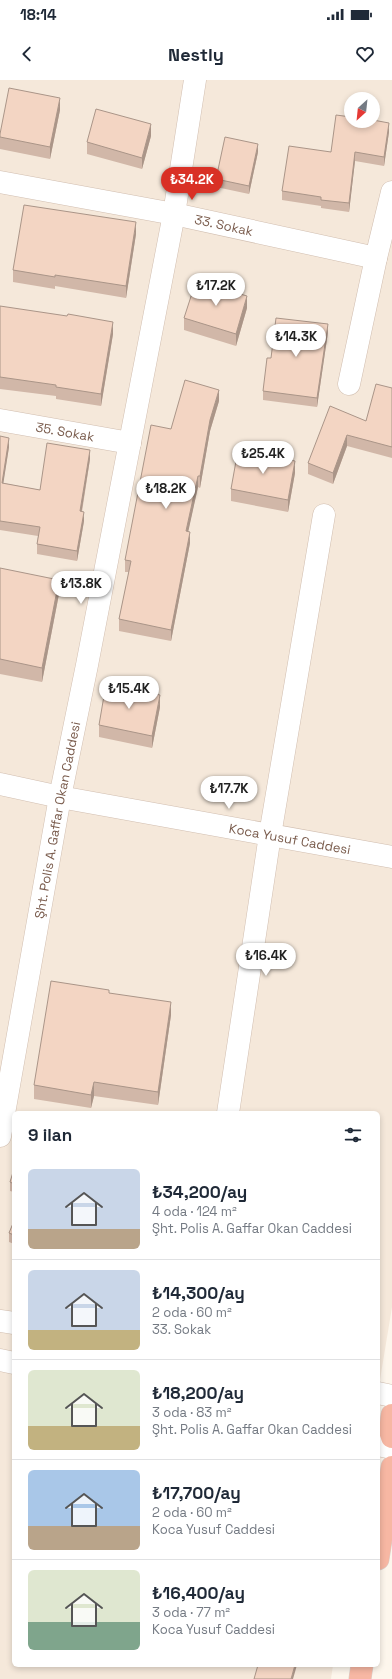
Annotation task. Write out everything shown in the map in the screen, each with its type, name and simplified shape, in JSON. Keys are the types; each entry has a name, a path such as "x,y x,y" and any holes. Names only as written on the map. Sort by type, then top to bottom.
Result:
{"highway":[{"path":"392,1415 390,1431 392,1437"},
{"path":"380,1546 392,1467"},
{"path":"360,1679 362,1667"}],"street":[{"name":"Şht. Polis A. Gaffar Okan Caddesi","path":"4,1130 60,797 174,214 195,80"},
{"name":"33. Sokak","path":"0,182 174,214 376,258"},
{"path":"349,384 392,192"},
{"name":"35. Sokak","path":"0,420 130,443"},
{"path":"228,1111 270,835 324,515"},
{"name":"Koca Yusuf Caddesi","path":"0,784 60,797 392,857"},
{"path":"0,1321 12,1324"},
{"path":"0,1360 12,1363"},
{"path":"380,1393 392,1396"},
{"path":"380,1445 392,1448"}],"shaded area":[{"path":"0,80 392,80 392,1307 380,1380 380,1111 12,1111 12,1667 333,1667 331,1679 0,1679"}],"building":[{"path":"9,88 60,98 50,147 0,137"},
{"path":"96,109 151,124 142,158 87,142"},
{"path":"336,115 344,116 344,128 380,128 380,121 389,123 384,157 355,152 349,203 321,200 321,197 282,191 289,146 331,152"},
{"path":"225,137 258,144 249,186 216,179"},
{"path":"24,205 136,222 126,286 13,270"},
{"path":"196,281 247,296 236,334 184,318"},
{"path":"0,306 67,316 68,314 113,322 101,394 56,387 56,385 0,377"},
{"path":"276,318 328,324 317,398 263,391 267,358 271,358"},
{"path":"185,380 219,390 210,420 200,476 198,476 186,531 190,532 171,630 119,619 131,561 125,560 151,425 171,429"},
{"path":"376,384 392,388 392,447 347,435 333,473 308,463 330,406 366,421"},
{"path":"0,436 9,438 2,483 40,490 47,443 90,450 80,511 84,512 77,551 37,544 40,527 0,521"},
{"path":"238,450 295,461 288,500 231,489"},
{"path":"0,568 59,580 42,668 0,659"},
{"path":"106,684 160,695 152,736 99,725"},
{"path":"51,981 109,990 109,993 171,1002 158,1092 94,1082 91,1095 34,1085"},
{"path":"12,1226 12,1234 9,1233"},
{"path":"257,1667 294,1667 291,1679 254,1679"}]}
